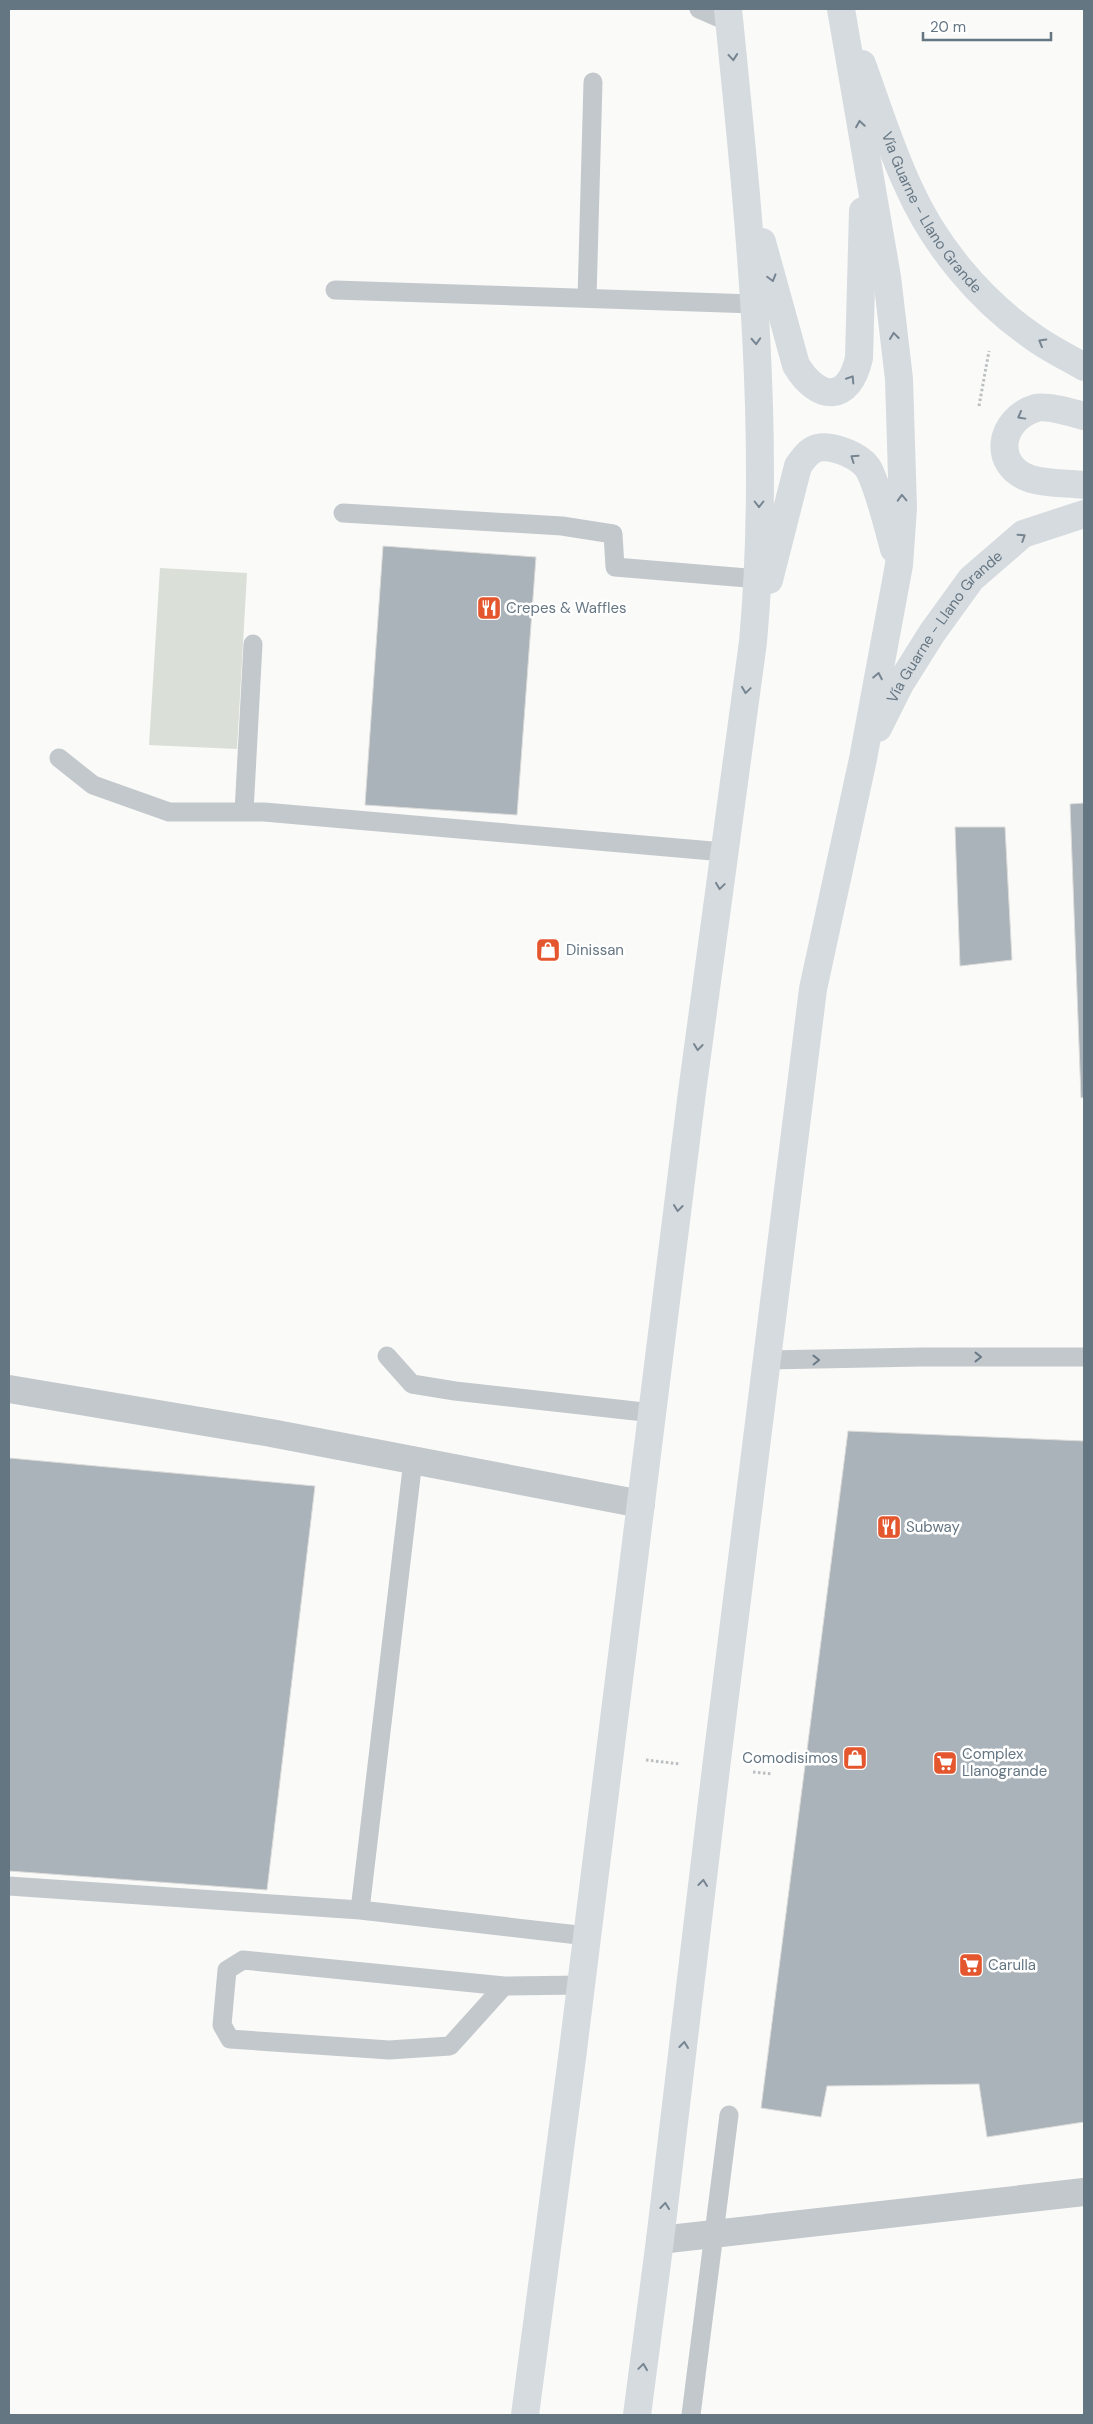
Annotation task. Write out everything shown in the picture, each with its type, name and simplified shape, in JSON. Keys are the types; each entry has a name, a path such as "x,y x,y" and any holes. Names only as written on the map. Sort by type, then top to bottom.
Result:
{"main road":[{"path":"637,2415 813,989 863,759 899,565 903,508 899,379 887,277 841,9"},
{"name":"Vía Guarne - Llano Grande","path":"841,9 909,189 942,246 983,295 1009,318 1033,337 1084,367"},
{"path":"525,2415 581,1985 692,1092 753,642 759,579 758,383 754,304 729,15"},
{"path":"744,181 796,365 803,378 814,386 826,392 836,392 847,386 855,374 859,358 865,157"},
{"path":"1084,416 1037,408 1014,419 1006,435 1003,452 1013,470 1031,479 1084,485"},
{"path":"753,642 798,466 806,455 817,448 832,447 852,455 870,470 899,565"},
{"name":"Vía Guarne - Llano Grande","path":"863,759 900,684 932,633 971,579 1023,534 1084,514"}],"street":[{"path":"9,1389 271,1433 641,1504"},
{"path":"660,2240 716,2232 1084,2192"}],"lane":[{"path":"699,9 729,15"},
{"path":"587,298 593,82"},
{"path":"336,290 754,304"},
{"path":"343,514 570,527 613,534 616,568 759,579"},
{"path":"244,812 253,644"},
{"path":"59,758 93,785 169,812 244,812 724,852"},
{"path":"387,1356 412,1384 455,1391 653,1413"},
{"path":"767,1360 921,1357 1084,1357"},
{"path":"360,1910 413,1460"},
{"path":"9,1886 360,1910 587,1936"},
{"path":"504,1986 450,2046 389,2050 230,2039 222,2025 227,1970 243,1960 504,1986 581,1985"},
{"path":"691,2415 716,2232 729,2115"}],"shaded area":[{"path":"160,568 247,573 237,749 149,745"}],"building":[{"path":"383,546 536,557 517,815 365,805"},
{"path":"1084,803 1084,1097 1081,1098 1070,804"},
{"path":"955,827 1005,827 1012,960 960,966"},
{"name":"Complex Llanogrande","path":"848,1431 1084,1441 1084,2122 987,2137 979,2084 827,2086 821,2117 761,2108"},
{"path":"9,1458 315,1486 267,1890 9,1871"}],"place":[{"name":"Crepes & Waffles","path":"489,608"},
{"name":"Dinissan","path":"548,950"},
{"name":"Subway","path":"889,1527"},
{"name":"Comodisimos","path":"855,1758"},
{"name":"Complex Llanogrande","path":"945,1763"},
{"name":"Carulla","path":"971,1965"}]}
